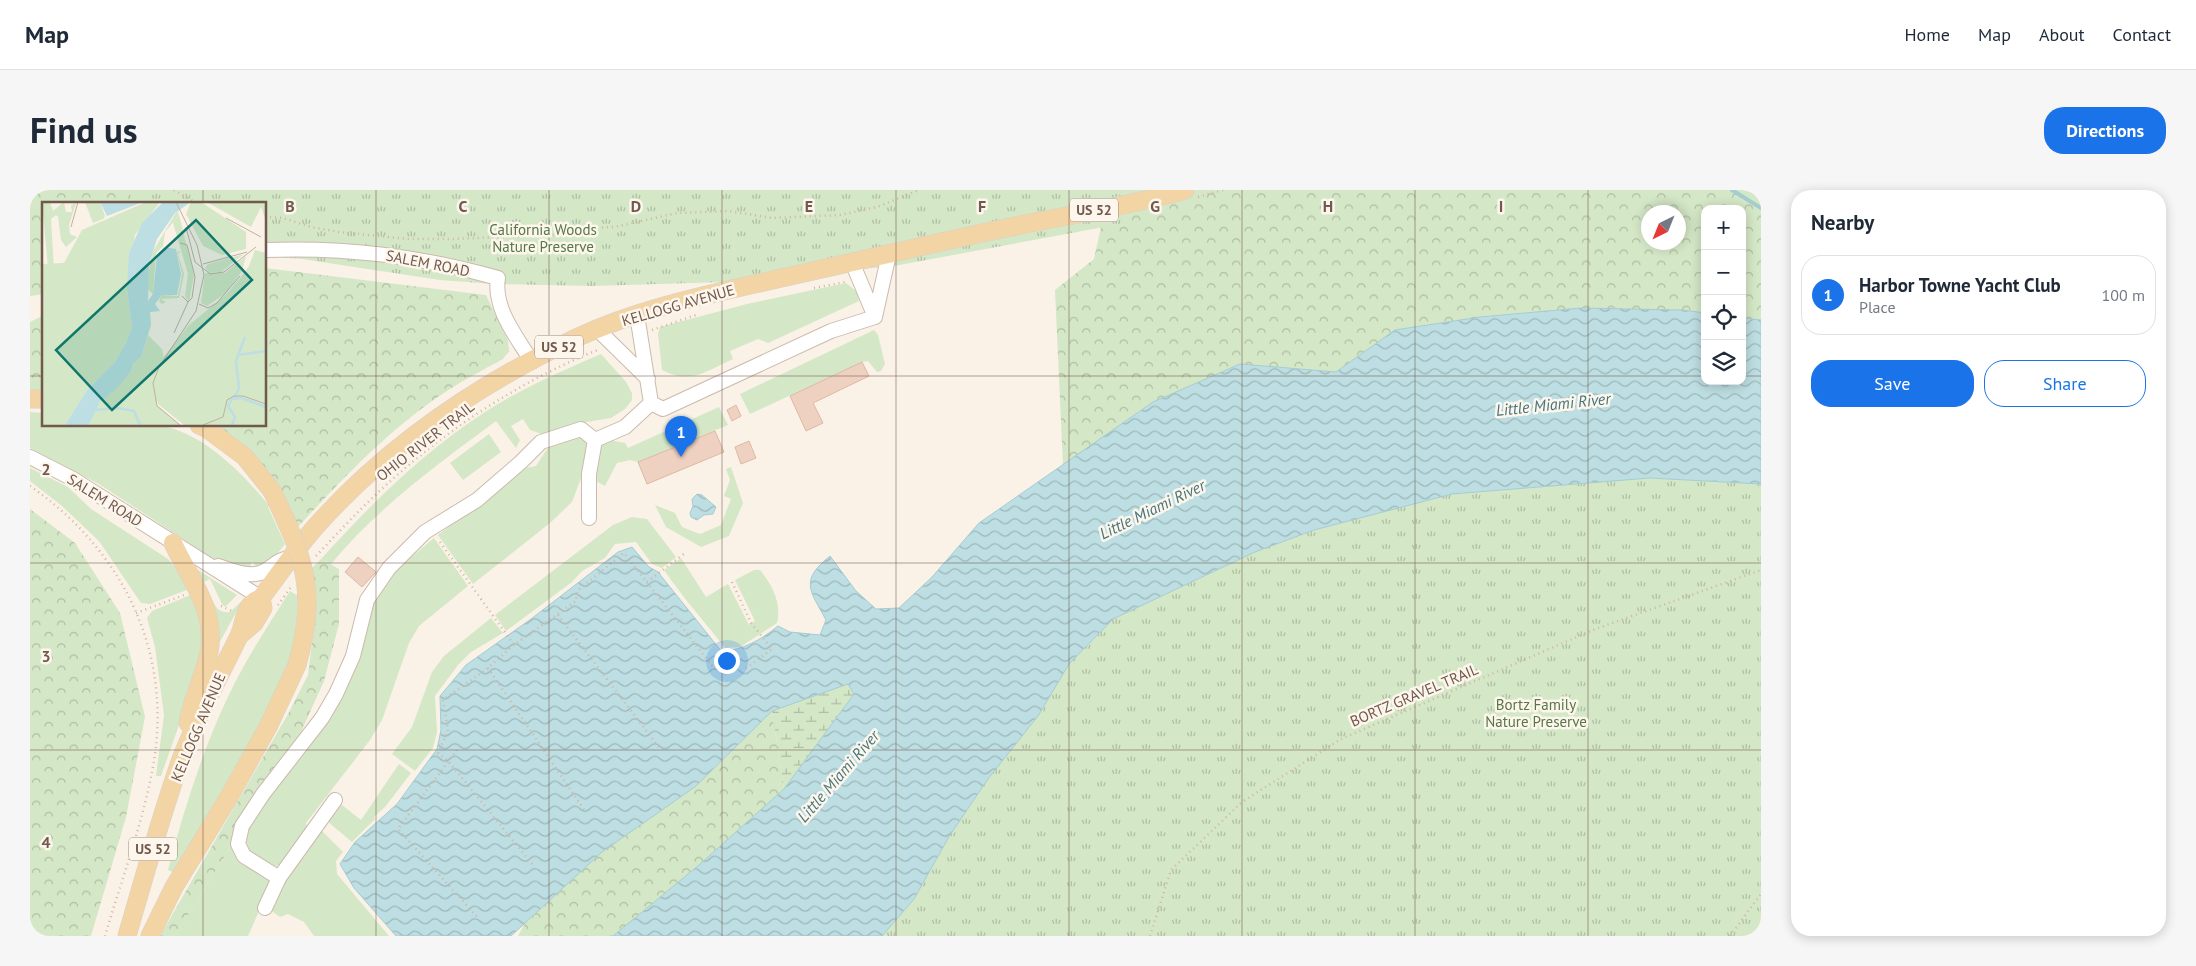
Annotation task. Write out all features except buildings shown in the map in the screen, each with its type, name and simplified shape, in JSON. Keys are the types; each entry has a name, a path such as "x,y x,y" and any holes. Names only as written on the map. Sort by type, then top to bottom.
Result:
{"main road":[{"name":"KELLOGG AVENUE","path":"127,936 180,762 199,718 240,635 243,617 253,601 261,598 291,558 339,502 396,451 450,410 532,362 597,330 637,315 714,293 1003,228 1159,198 1185,190"},
{"path":"150,936 174,887 229,797 268,727 297,665 305,637 307,590 302,561 272,490 245,457 201,426"},
{"path":"173,543 205,604 210,634 209,652 189,716 180,762"}],"street":[{"name":"SALEM ROAD","path":"266,250 358,250 425,260 498,278 498,296 502,310 532,362"},
{"path":"875,317 889,254"},
{"path":"852,262 875,317"},
{"path":"637,315 651,403"},
{"path":"651,403 663,410 831,331 875,317"},
{"path":"597,330 648,379"},
{"path":"595,440 625,427 651,403"},
{"path":"279,878 244,856 238,844 242,826 263,794 322,718 336,694 353,656 367,600 389,568 425,532 477,500 541,442 581,429 595,440"},
{"path":"589,518 589,474 595,440"},
{"name":"SALEM ROAD","path":"30,457 73,479 261,598"},
{"name":"SALEM ROAD","path":"203,562 250,574 261,572 282,558 291,558"},
{"path":"265,908 279,878 335,800"}],"path":[{"path":"174,190 195,202"},
{"path":"266,217 284,218 311,227 340,232 409,240 452,240 554,235 586,228 614,227 677,213 729,211 780,218 840,215 877,207 919,190"},
{"path":"812,288 852,281"},
{"path":"640,335 708,312"},
{"name":"OHIO RIVER TRAIL","path":"313,559 385,486 449,433 476,414 546,373 612,344"},
{"path":"30,486 52,502 90,538 121,581 147,637 157,706 154,760 140,823 105,936"},
{"path":"440,542 514,645"},
{"path":"532,864 448,762 438,753 448,730 443,700 488,668 514,645 576,602 577,591 624,553 717,672"},
{"path":"647,582 685,553"},
{"name":"BORTZ GRAVEL TRAIL","path":"1150,936 1171,870 1242,802 1341,739 1593,630 1761,570"},
{"path":"273,612 295,582"},
{"path":"732,582 752,623 772,649 745,669"},
{"path":"136,613 185,594"},
{"path":"558,615 661,750"},
{"path":"488,668 585,811"},
{"path":"460,746 398,829 479,919"},
{"path":"1730,936 1761,894"}],"green space":[{"path":"30,190 1761,190 1761,320 1746,318 1746,205 1701,205 1701,312 1682,310 1581,308 1480,317 1395,330 1336,372 1240,364 1153,402 1063,466 1055,290 1094,259 1105,208 266,205 266,202 42,202 42,294 30,296"},
{"name":"California Woods Nature Preserve","path":"128,190 1126,190 1120,224 894,266 726,282 592,286 494,284 440,280 302,259 266,256 266,202 127,202"},
{"path":"266,268 486,295 508,340 509,351 503,359 450,389 408,419 351,471 298,527 208,426 266,426"},
{"path":"846,283 857,292 859,301 768,343 758,339 730,351 733,359 698,375 682,376 662,370 658,334 660,327 747,304"},
{"path":"42,316 42,391 30,391 30,322"},
{"path":"874,330 878,335 885,364 881,371 877,372 868,361 862,362 750,414 740,394"},
{"path":"601,354 626,382 632,393 632,400 625,409 611,418 587,422 542,434 530,430 523,419 511,426 520,440 516,448 496,421 431,470 388,506 368,524 331,564 321,559 398,480 440,444 513,395"},
{"path":"719,407 728,425 638,462 630,460 617,463 605,486 594,480 593,466 602,439 625,443 628,448"},
{"path":"30,412 42,413 42,426 161,426 172,428 204,444 247,480 269,506 285,544 279,552 261,565 256,566 252,562 249,568 223,565 99,484 30,448"},
{"path":"584,433 589,442 583,473 572,502 550,523 473,584 438,535 526,468 536,466 549,446"},
{"path":"489,434 501,452 463,480 450,463"},
{"path":"731,467 743,503 729,536 701,547 666,527 655,505 675,513 682,527 700,534 721,525 731,499 724,496 730,480 726,469"},
{"path":"30,468 68,487 91,509 168,559 192,588 150,604 141,603 99,541 62,506 30,481"},
{"name":"Bortz Family Nature Preserve","path":"1650,478 1761,484 1761,936 882,936 914,899 950,835 988,779 1038,716 1069,664 1113,619 1255,552 1314,530 1452,494"},
{"path":"30,509 75,543 120,613 145,717 126,817 91,936 30,936"},
{"path":"632,517 647,519 676,557 662,568 652,564 636,542 615,544 605,558 582,571 572,582 506,631 495,615 613,525"},
{"path":"434,538 468,586 419,626 409,643 382,720 370,740 306,823 307,829 285,863 270,868 256,861 243,843 245,828 320,726 370,604 384,580"},
{"path":"681,558 706,597 728,584 749,625 755,621 735,580 754,570 760,570 777,601 777,623 740,647 725,648 664,570"},
{"path":"321,559 339,569 339,624 324,681 301,732 270,773 242,816 234,841 175,936 160,936 288,714 308,675 314,627 311,569"},
{"path":"195,568 237,595 225,607 210,579 202,583"},
{"path":"205,588 217,608 224,612 230,612 243,600 217,647"},
{"path":"290,591 298,596 297,623 290,667 269,712 174,873 168,870 175,845 198,769 217,720 246,663"},
{"path":"195,593 205,625 200,666 161,776 156,776 164,715 155,647 147,618 152,611"},
{"path":"491,618 503,633 471,652 458,665 435,696 437,732 433,748 415,771 392,754 412,727 432,672 444,656"},
{"path":"848,684 855,694 784,789 772,711"},
{"path":"772,711 784,789 699,865 613,936 518,936 525,923 602,852 696,786"},
{"path":"399,764 411,773 385,807 374,817 375,819 352,842 327,821 342,805 361,820"},
{"path":"320,829 343,852 336,861 337,874 389,936 314,936 304,922 288,914 280,917 269,909 279,884"},
{"path":"234,841 269,877 271,884 248,936 175,936"}],"water":[{"name":"Little Miami River","path":"1581,308 1682,310 1701,312 1701,385 1746,385 1746,318 1761,320 1761,484 1650,478 1452,494 1314,530 1255,552 1113,619 1069,664 1038,716 988,779 950,835 914,899 882,936 613,936 699,865 784,789 854,694 848,684 772,711 696,786 602,852 511,936 396,936 354,888 340,864 355,842 397,804 437,749 441,730 440,696 466,665 531,619 618,552 632,547 649,567 658,572 722,652 738,649 752,643 778,626 790,632 820,635 826,620 810,586 814,572 830,556 856,591 876,609 899,608 932,577 979,523 1153,402 1240,364 1336,372 1395,330 1480,317"},
{"path":"697,494 702,495 716,507 713,514 704,515 697,520 691,517 690,513 693,506 692,499"}],"waterway":[{"path":"1732,190 1761,208"}],"place":[{"name":"Harbor Towne Yacht Club","path":"681,457"}]}
